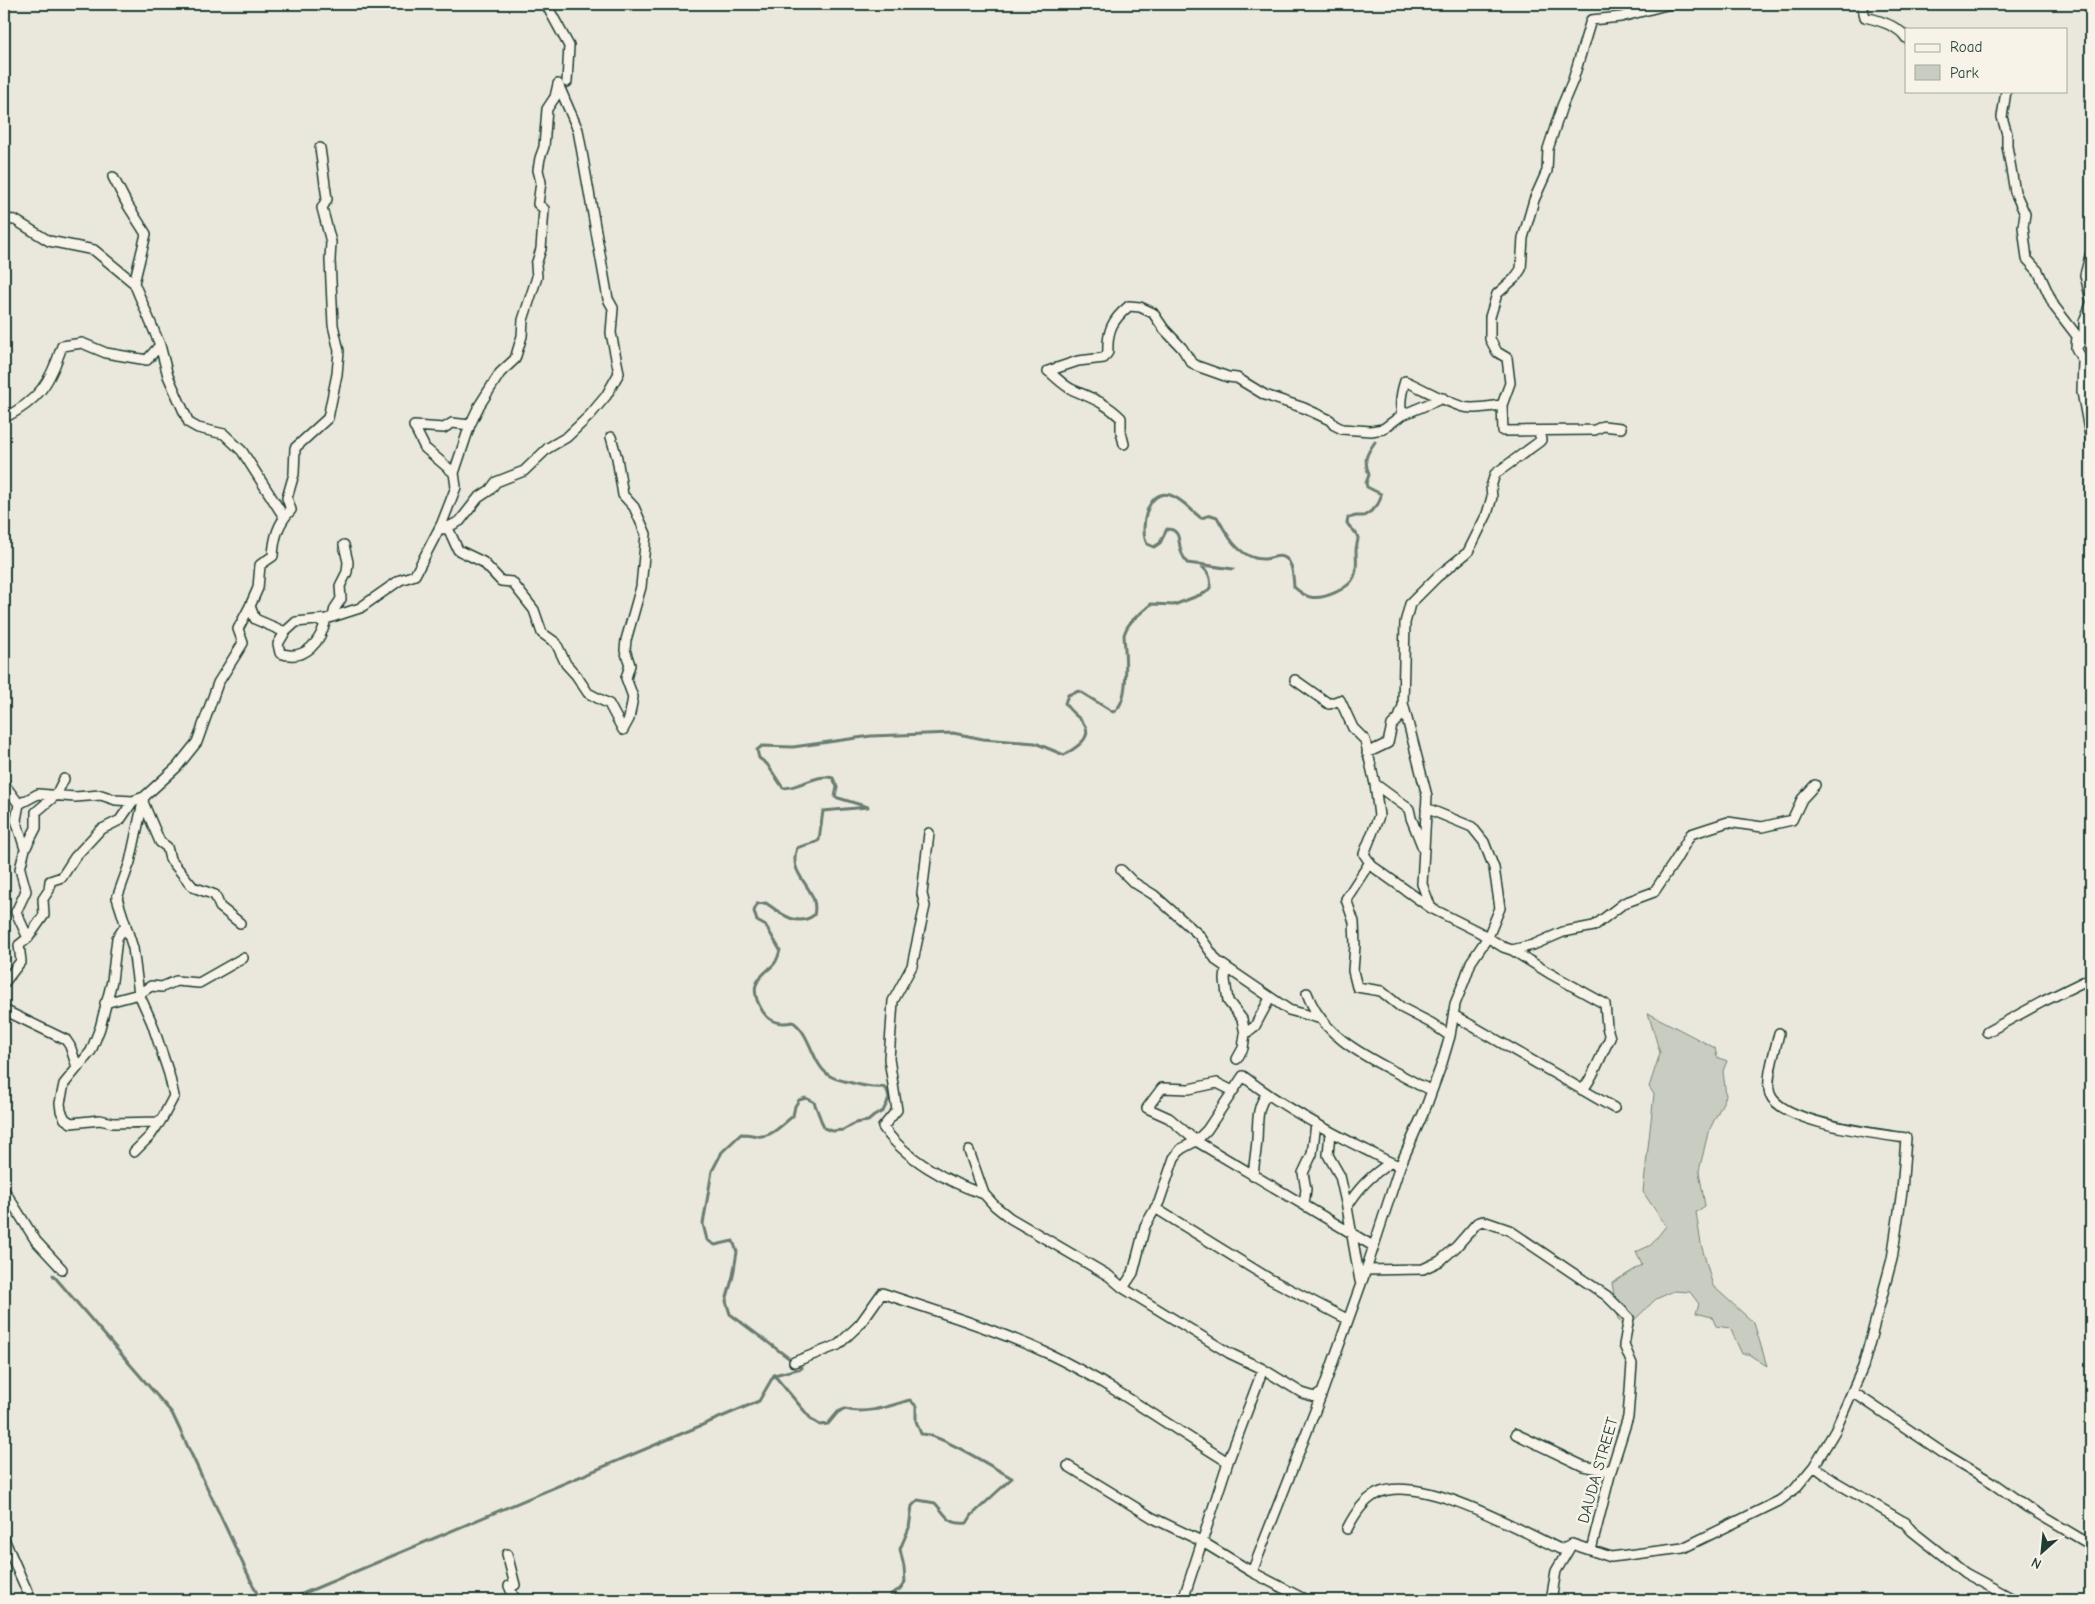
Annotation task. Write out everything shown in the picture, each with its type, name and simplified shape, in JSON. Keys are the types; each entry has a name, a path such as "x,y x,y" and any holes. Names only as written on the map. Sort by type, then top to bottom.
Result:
{"street":[{"path":"546,4 569,46 567,82"},
{"path":"1621,428 1603,426 1595,430 1503,432 1502,405 1510,383 1507,358 1496,352 1490,339 1490,317 1497,294 1521,269 1523,238 1534,200 1547,171 1548,149 1573,80 1590,20 1621,17 1670,4"},
{"path":"1862,4 1865,17 1880,21 1904,33 1905,36"},
{"path":"344,546 348,562 347,572 340,586 341,599 329,618 324,629 315,643 305,653 288,656 280,653 278,644 285,632 296,622 329,618 360,608 400,580 415,575 443,527 456,487 454,473 470,425 479,406 500,373 515,359 522,336 523,320 537,277 536,264 541,249 544,209 538,204 541,182 538,170 544,147 547,110 555,97 558,84 578,130 585,163 590,204 608,300 613,308 611,332 619,373 606,396 590,415 567,437 548,448 524,471 496,482 490,490 478,498 460,521 443,527"},
{"path":"2006,92 2002,117 2008,134 2007,146 2015,192 2025,214 2023,226 2027,259 2038,271 2054,306 2076,336 2076,348 2083,361 2082,392 2091,441"},
{"path":"126,924 117,938 112,981 100,1028 91,1051 64,1084 60,1103 61,1111 65,1120 71,1123 100,1120 113,1123 160,1122 174,1096 166,1066 139,994 133,948 126,924 117,898 130,862 143,800 177,767 197,742 218,683 242,643 238,629 258,588 260,566 273,556 274,538 284,517 291,510 287,498 294,474 295,448 328,418 337,374 339,351 333,325 331,242 322,208 327,199 320,148"},
{"path":"112,177 126,204 146,234 134,283"},
{"path":"4,219 14,220 49,241 94,250 134,283 160,345 168,376 189,423 198,428 224,434 242,451 284,517"},
{"path":"2091,252 2085,275 2091,300"},
{"path":"2076,348 2084,338 2084,321 2091,304"},
{"path":"1124,444 1121,432 1121,418 1111,408 1085,394 1072,390 1048,371 1078,361 1104,358 1108,352 1107,337 1110,330 1120,314 1129,306 1140,307 1153,313 1191,362 1228,377 1237,378 1265,395 1304,408 1330,420 1334,425 1342,429 1371,431 1383,429 1402,415 1443,398"},
{"path":"4,418 20,410 42,391 62,346 82,343 106,353 147,360 160,345"},
{"path":"1402,415 1400,406 1401,391 1405,381 1465,407 1502,405"},
{"path":"454,473 426,448 414,426 444,428 452,423 470,425"},
{"path":"1367,753 1388,743 1392,725 1399,718 1403,703 1405,623 1410,604 1437,577 1468,552 1487,514 1492,498 1490,487 1495,474 1539,442 1541,440 1539,432"},
{"path":"443,527 458,550 483,562 501,581 512,582 534,610 542,633 556,642 566,664 588,693 609,704 623,734 630,720 633,697 626,678 630,665 625,650 626,640 641,587 646,534 634,507 622,495 617,458 610,437"},
{"path":"250,606 255,619 285,632"},
{"path":"1294,680 1329,704 1340,700 1353,728 1365,740 1375,784 1379,816 1364,854 1370,862 1382,873 1431,908 1502,947 1512,950 1605,1004 1610,1038 1591,1074 1589,1083 1582,1090"},
{"path":"1403,703 1427,796 1422,884 1431,908"},
{"path":"28,938 16,912 26,891 20,869 25,849 36,828 36,812 56,795 64,779"},
{"path":"4,784 19,804 16,820 25,849"},
{"path":"1375,784 1409,809 1423,848"},
{"path":"1512,950 1533,945 1563,932 1594,926 1624,903 1654,892 1691,834 1728,822 1762,827 1792,820 1802,799 1815,785"},
{"path":"19,804 38,794 75,797 101,795 116,800 143,800"},
{"path":"143,800 160,842 167,847 170,859 193,887 215,895 220,907 240,923"},
{"path":"4,983 21,961 19,945 28,938 44,915 43,899 49,890 50,881 62,877 75,857 100,830 120,820 133,801"},
{"path":"1252,1572 1322,1393 1366,1270 1400,1166 1432,1090 1450,1036 1455,1016 1455,1004 1471,962 1488,938 1500,908 1494,868 1484,842 1472,827 1426,808"},
{"path":"928,834 922,894 925,906 912,966 893,1001 889,1060 897,1110 883,1127 892,1140 935,1171 962,1187 984,1194 1010,1218 1092,1266 1123,1288 1229,1353 1263,1369 1302,1393 1315,1397 1322,1393"},
{"path":"1370,862 1346,899 1354,922 1353,971 1357,987 1382,991 1402,1008 1431,1023 1450,1036"},
{"path":"1121,870 1134,882 1154,895 1199,935 1217,961 1226,968 1288,1010 1318,1018"},
{"path":"105,1003 139,994 151,986 162,987 176,981 199,983 243,958"},
{"path":"1226,968 1225,980 1228,1002 1242,1019 1245,1034 1243,1048 1237,1059"},
{"path":"1987,1032 2091,978"},
{"path":"1307,993 1318,1018 1346,1045 1419,1085 1432,1090"},
{"path":"1245,1034 1255,1026 1270,998"},
{"path":"4,1010 66,1040 77,1067"},
{"path":"1455,1016 1614,1108"},
{"path":"1347,1529 1352,1518 1376,1494 1411,1489 1458,1502 1560,1549 1572,1544 1611,1557 1683,1548 1779,1501 1795,1489 1814,1466 1834,1431 1863,1367 1892,1259 1902,1190 1906,1138 1843,1128 1807,1118 1775,1102 1770,1093 1768,1083 1779,1033"},
{"path":"1123,1288 1133,1273 1145,1226 1159,1202 1174,1158 1182,1149 1196,1141 1215,1118 1243,1076 1267,1094 1316,1124 1390,1163 1400,1166"},
{"path":"1232,1091 1217,1083 1189,1089 1162,1088 1147,1108 1169,1118 1196,1141 1373,1246"},
{"path":"1253,1176 1257,1121 1262,1100 1267,1094"},
{"path":"1304,1205 1306,1189 1303,1173 1312,1154 1316,1124"},
{"path":"1330,1132 1328,1155 1340,1176 1361,1284"},
{"path":"969,1151 984,1194"},
{"path":"1347,1206 1359,1187 1376,1171 1390,1163"},
{"path":"4,1190 36,1241 62,1269"},
{"path":"1155,1208 1270,1279 1348,1319"},
{"name":"DAUDA STREET","path":"1366,1270 1423,1269 1440,1261 1456,1247 1477,1223 1483,1221 1494,1223 1509,1230 1607,1296 1629,1318 1624,1345 1632,1364 1628,1417 1611,1471 1591,1550"},
{"path":"794,1362 838,1345 860,1324 882,1293 1000,1333 1051,1355 1123,1396 1228,1462"},
{"path":"1183,1600 1228,1462 1263,1369"},
{"path":"1853,1392 1943,1453 1993,1483 2027,1507 2091,1545"},
{"path":"1516,1434 1583,1466 1611,1471"},
{"path":"1068,1466 1153,1518 1201,1541 1252,1572 1306,1600"},
{"path":"1814,1466 1834,1481 1904,1522 1912,1531 1965,1573 2015,1600"},
{"path":"4,1540 31,1600"},
{"name":"DAUDA STREET","path":"1551,1600 1556,1571 1572,1544"},
{"path":"507,1554 515,1585 509,1586 515,1600"}],"green space":[{"path":"1648,1013 1715,1048 1717,1057 1727,1061 1723,1071 1726,1096 1708,1133 1699,1171 1705,1206 1696,1212 1701,1244 1713,1286 1754,1323 1767,1366 1748,1354 1742,1354 1730,1328 1716,1326 1712,1317 1696,1313 1699,1304 1690,1292 1674,1291 1656,1299 1627,1327 1618,1319 1612,1283 1642,1265 1636,1252 1651,1245 1666,1226 1643,1192 1654,1094 1649,1087 1660,1053"}],"waterway":[{"path":"892,1600 891,1594 900,1589 905,1582 900,1549 909,1528 912,1506 918,1500 935,1503 945,1516 952,1521 967,1523 972,1515 1012,1478 953,1445 929,1435 921,1434 916,1421 916,1406 910,1400 869,1410 853,1411 845,1409 838,1412 828,1424 820,1425 812,1420 774,1375 802,1368 730,1314 726,1301 737,1252 733,1241 715,1245 707,1240 703,1224 712,1171 722,1152 741,1134 763,1136 777,1129 793,1116 795,1106 799,1100 806,1098 814,1102 824,1128 832,1131 843,1130 855,1123 868,1121 883,1111 889,1099 887,1090 883,1087 864,1086 830,1076 819,1065 799,1027 793,1022 780,1023 770,1019 763,1012 757,1000 755,992 757,982 775,963 780,950 766,926 757,921 754,911 757,904 766,903 783,915 795,920 808,919 814,915 813,897 796,867 797,848 819,840 823,811 868,807 835,797 837,787 833,778 821,777 796,786 783,788 767,764 759,758 757,750 762,746 793,747 871,736 953,733 983,739 1035,743 1064,755 1082,742 1086,734 1084,724 1065,703 1068,695 1079,691 1113,712 1119,707 1125,688 1124,635 1128,625 1151,604 1174,605 1205,593 1210,588 1210,577 1205,569 1202,567 1199,564 1233,569 1187,563 1181,552 1175,531 1167,529 1160,543 1154,547 1147,544 1144,529 1147,511 1151,503 1162,494 1170,495 1183,502 1201,518 1211,515 1217,517 1232,542 1242,552 1258,559 1280,556 1285,558 1291,565 1294,587 1310,597 1322,597 1335,593 1347,586 1354,577 1358,538 1347,523 1348,518 1364,516 1376,507 1379,502 1381,494 1367,487 1366,483 1369,475 1366,458 1375,442"},
{"path":"53,1275 172,1413 260,1600"},
{"path":"288,1600 759,1401 774,1375"}]}
